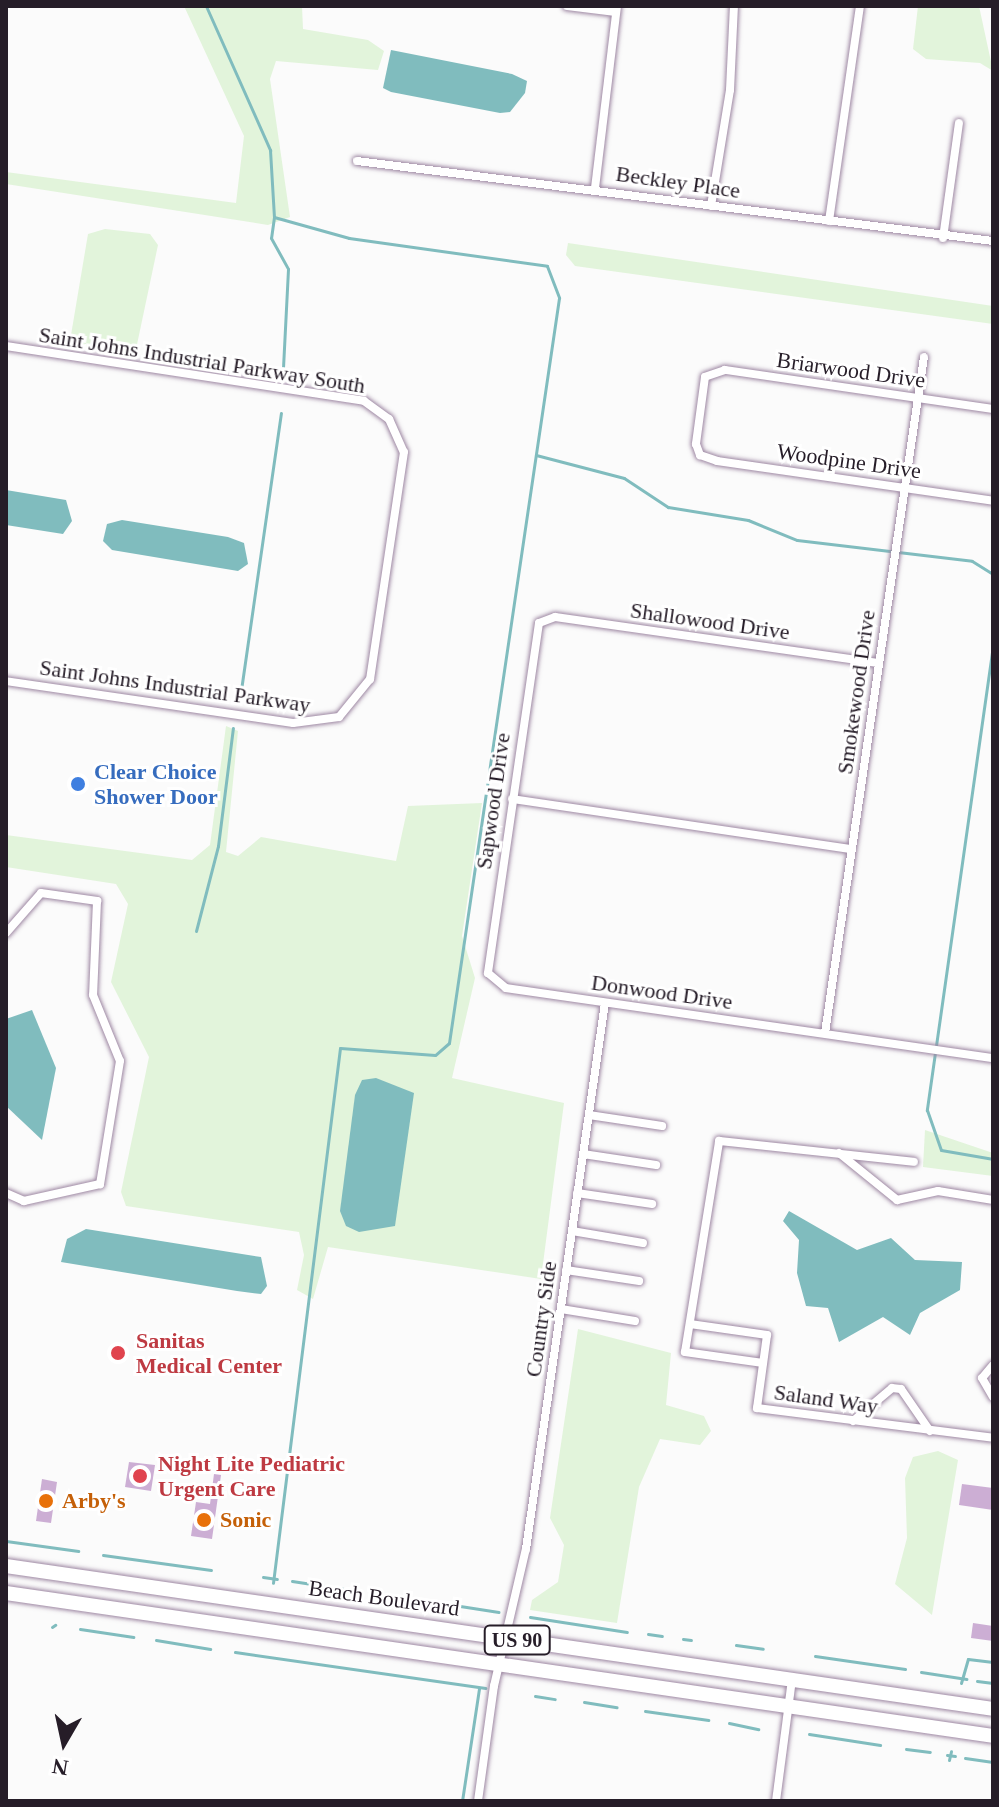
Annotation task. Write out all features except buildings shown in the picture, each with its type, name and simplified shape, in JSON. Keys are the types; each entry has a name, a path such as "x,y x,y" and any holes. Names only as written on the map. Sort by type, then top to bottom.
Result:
{"highway":[{"name":"Beach Boulevard","path":"6,1566 993,1709"},
{"path":"80,1603 87,1577"},
{"name":"US 90","path":"6,1593 993,1736"}],"street":[{"path":"567,6 616,9 595,188"},
{"path":"711,206 730,90 734,6"},
{"path":"829,221 860,6"},
{"path":"943,238 959,123"},
{"name":"Beckley Place","path":"357,161 452,178 595,188 943,238 993,241"},
{"name":"Saint Johns Industrial Parkway South","path":"6,346 347,397 389,419 401,440 403,468 377,646 366,690 339,717"},
{"name":"Smokewood Drive","path":"825,1033 924,357"},
{"name":"Briarwood Drive","path":"700,455 705,377 725,370 993,409"},
{"name":"Woodpine Drive","path":"700,455 993,501"},
{"name":"Shallowood Drive","path":"539,623 555,617 878,663"},
{"name":"Sapwood Drive","path":"495,984 486,963 539,623"},
{"name":"Saint Johns Industrial Parkway","path":"6,681 293,723 339,717"},
{"path":"512,799 851,849"},
{"path":"6,933 41,893 97,901 93,995 120,1061 100,1184 24,1201 6,1193"},
{"name":"Donwood Drive","path":"495,984 605,1003 993,1058"},
{"name":"Country Side","path":"478,1801 561,1309 605,1003"},
{"path":"589,1115 662,1126"},
{"path":"763,1363 685,1352 719,1141 914,1162"},
{"path":"838,1152 897,1200 938,1191 993,1200"},
{"path":"583,1154 656,1165"},
{"path":"577,1193 652,1204"},
{"path":"572,1231 643,1243"},
{"path":"566,1270 639,1281"},
{"path":"561,1309 635,1321"},
{"name":"Saland Way","path":"690,1324 767,1335 757,1408 993,1438"},
{"path":"993,1365 982,1378 993,1397"},
{"path":"853,1421 892,1388 901,1389 930,1431"},
{"path":"776,1801 792,1680"}],"green space":[{"path":"184,6 302,6 303,29 368,40 384,51 378,70 276,61 270,79 290,217 268,225 6,184 6,172 236,203 244,136"},
{"path":"918,6 979,6 993,71 980,63 926,59 913,49"},
{"path":"105,229 150,234 158,245 135,354 83,347 71,335 88,234"},
{"path":"568,243 993,306 993,324 575,266 566,255"},
{"path":"226,726 238,731 226,852 238,856 261,837 396,861 408,806 482,803 462,936 475,978 452,1078 564,1103 541,1279 328,1247 313,1299 297,1290 304,1255 299,1232 126,1206 121,1192 149,1057 111,982 128,904 116,884 6,867 6,835 192,860 210,845"},
{"path":"925,1130 993,1153 993,1176 923,1167"},
{"path":"578,1329 671,1353 666,1405 704,1416 711,1431 700,1445 660,1439 639,1487 617,1623 530,1610 532,1600 558,1582 564,1545 550,1518"},
{"path":"938,1451 958,1460 932,1615 895,1584 907,1538 905,1478 913,1457"}],"water":[{"path":"391,50 512,74 527,81 525,93 510,112 500,113 391,92 383,88"},
{"path":"6,490 66,500 72,521 63,534 6,525"},
{"path":"122,520 228,537 244,543 248,564 238,571 112,550 103,541 107,524"},
{"path":"32,1010 56,1068 42,1140 6,1106 6,1019"},
{"path":"376,1078 414,1093 395,1226 359,1232 346,1226 340,1211 355,1095 362,1080"},
{"path":"789,1211 857,1250 891,1238 915,1260 962,1262 960,1290 920,1313 910,1335 883,1317 839,1342 828,1308 806,1306 797,1273 799,1240 783,1221"},
{"path":"86,1229 261,1257 267,1286 261,1294 61,1262 67,1239"}],"waterway":[{"path":"206,6 270,150 274,217 349,238 547,266 559,298 449,1043 435,1055 340,1048 273,1583"},
{"path":"274,217 271,238 288,269 283,369"},
{"path":"240,697 281,413"},
{"path":"536,455 624,478 668,507 748,520 797,540 972,561 993,574"},
{"path":"993,645 927,1110 941,1150 993,1159"},
{"path":"196,931 218,846 233,728"},
{"path":"6,1541 78,1551"},
{"path":"103,1555 211,1570"},
{"path":"263,1577 277,1579"},
{"path":"292,1581 350,1590"},
{"path":"389,1596 449,1604"},
{"path":"460,1606 499,1612"},
{"path":"530,1617 627,1632"},
{"path":"80,1629 133,1637"},
{"path":"648,1634 662,1636"},
{"path":"683,1639 691,1640"},
{"path":"156,1640 210,1649"},
{"path":"736,1645 763,1649"},
{"path":"235,1652 485,1688"},
{"path":"815,1656 905,1669"},
{"path":"961,1683 968,1659 993,1662"},
{"path":"921,1672 966,1679"},
{"path":"977,1681 993,1683"},
{"path":"462,1801 479,1688"},
{"path":"535,1696 555,1699"},
{"path":"584,1702 617,1707"},
{"path":"645,1711 708,1720"},
{"path":"729,1723 758,1729"},
{"path":"809,1734 880,1745"},
{"path":"906,1749 930,1752"},
{"path":"949,1760 951,1751"},
{"path":"947,1755 955,1756"},
{"path":"965,1758 993,1762"}],"place":[{"name":"Clear Choice Shower Door","path":"78,784"},
{"name":"Sanitas Medical Center","path":"118,1353"},
{"name":"Night Lite Pediatric Urgent Care","path":"140,1476"},
{"name":"Arby's","path":"46,1501"},
{"name":"Sonic","path":"204,1520"}]}
